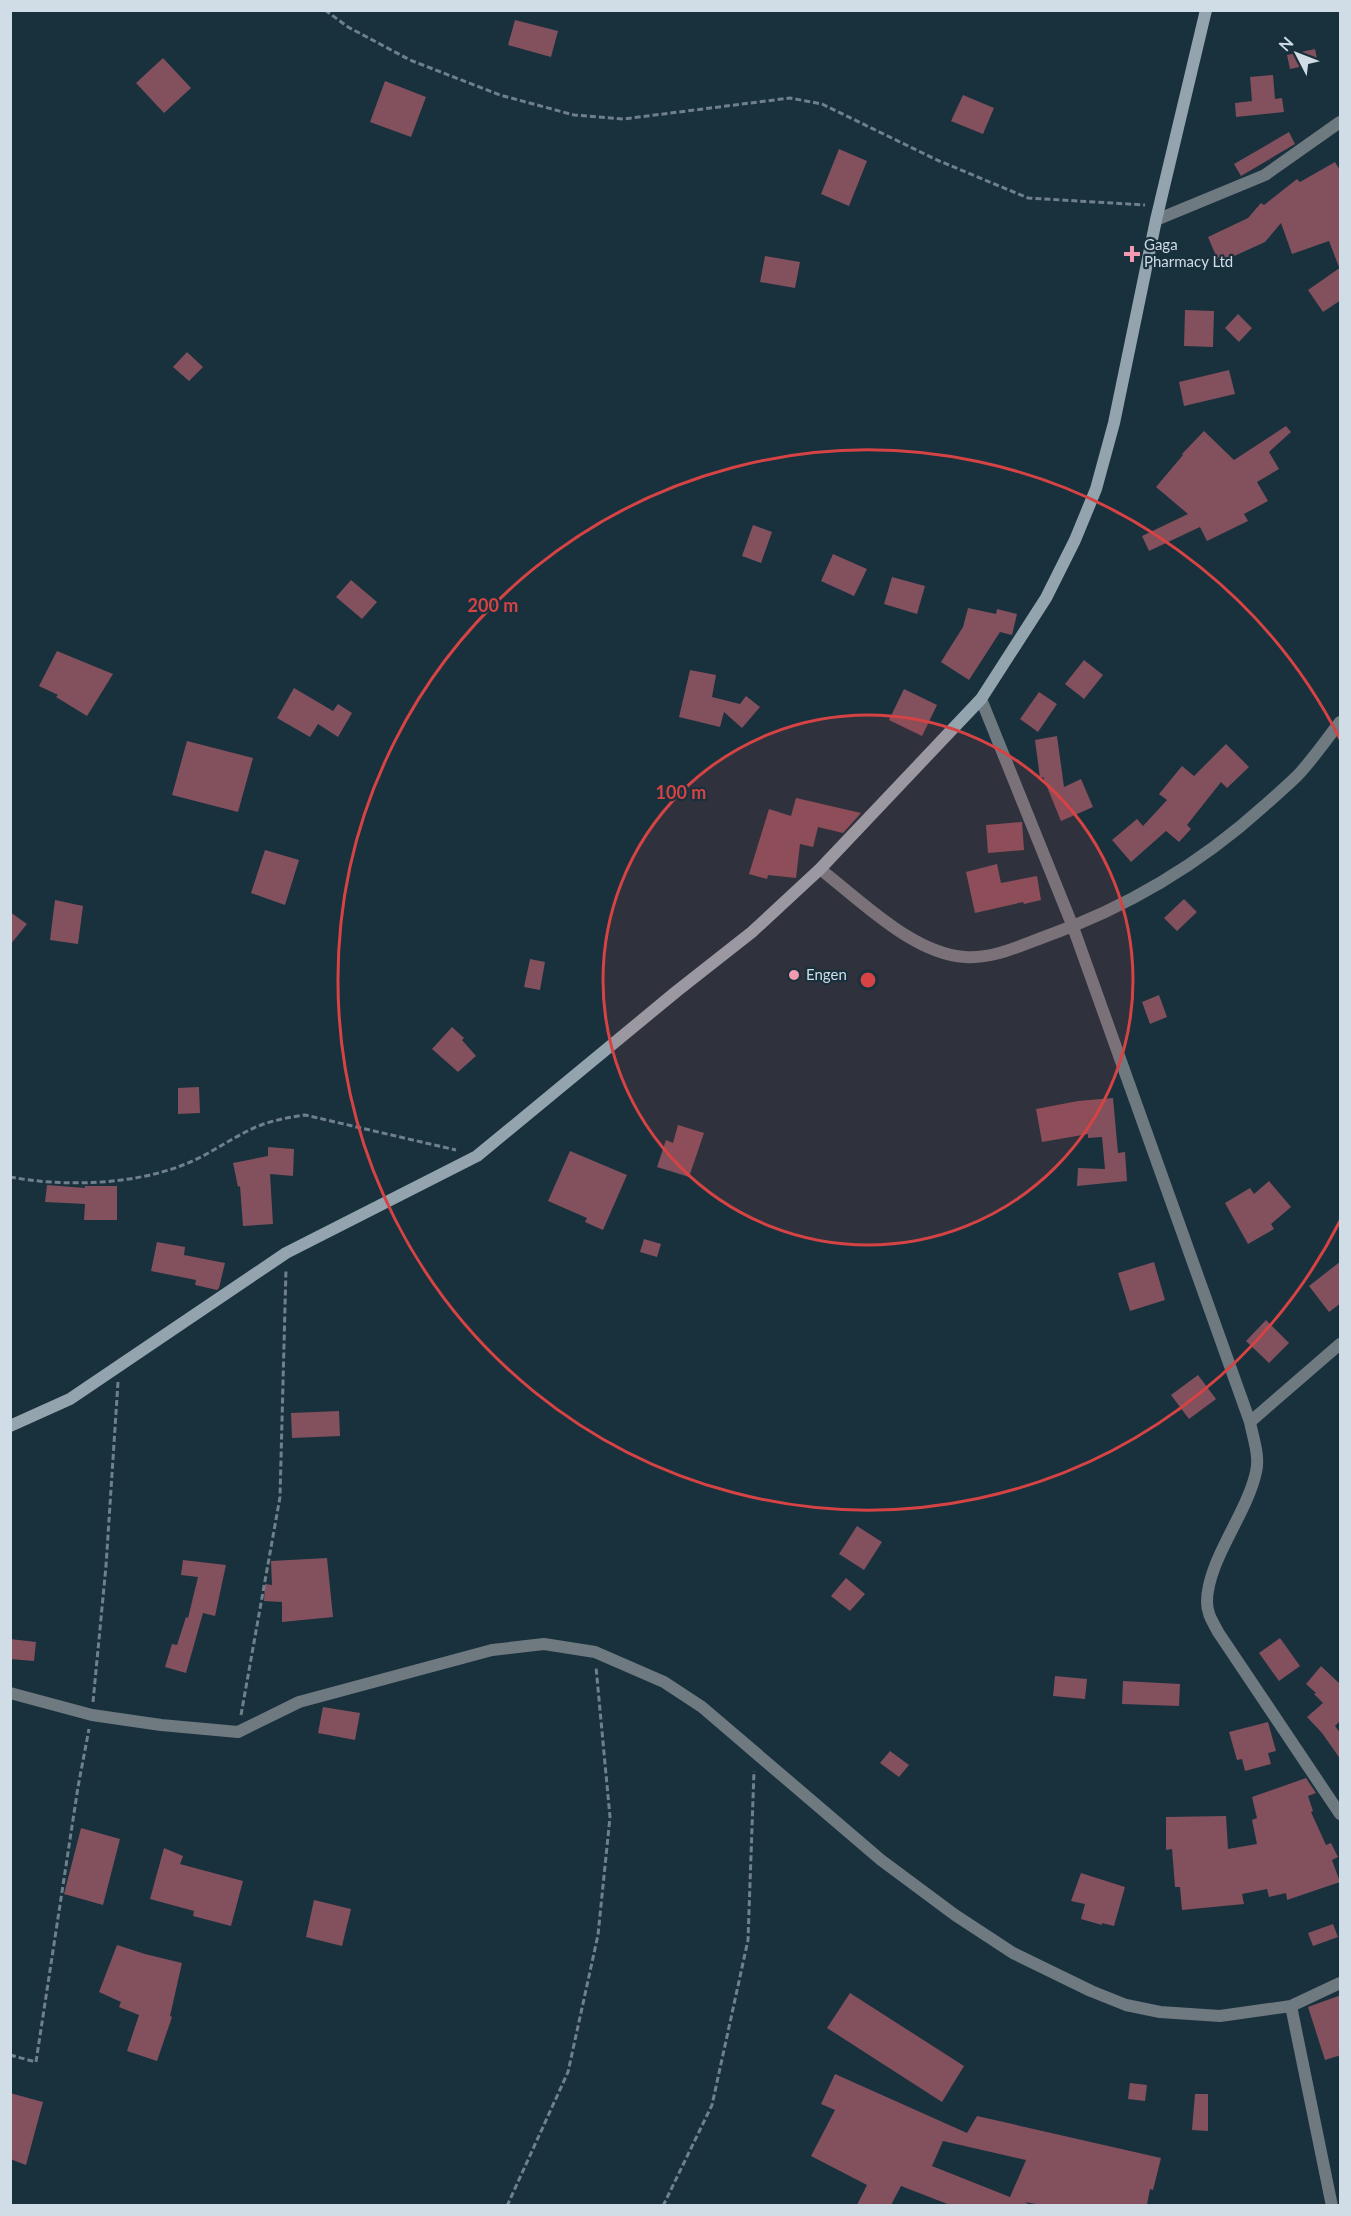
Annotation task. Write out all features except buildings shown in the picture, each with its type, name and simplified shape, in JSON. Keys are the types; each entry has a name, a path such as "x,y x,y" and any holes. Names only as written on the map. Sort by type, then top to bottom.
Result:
{"main road":[{"path":"10,1426 70,1399 286,1253 477,1155 752,932 820,869 981,699 1046,598 1075,540 1096,489 1114,423 1159,206 1206,10"}],"street":[{"path":"1156,220 1265,175 1341,122"},
{"path":"981,699 1072,927 1250,1422 1257,1470 1247,1500 1212,1576 1207,1603 1209,1615 1218,1632 1341,1814"},
{"path":"820,869 921,944 957,956 994,955 1072,927 1144,893 1182,870 1235,832 1297,776 1341,722"},
{"path":"1250,1422 1341,1344"},
{"path":"10,1693 92,1715 161,1725 238,1732 298,1702 492,1650 544,1644 595,1652 664,1682 702,1707 881,1860 955,1915 1012,1953 1091,1991 1126,2005 1160,2012 1221,2016 1291,2006 1341,1983"},
{"path":"1291,2006 1332,2205"}],"path":[{"path":"325,10 348,27 410,60 500,95 574,115 623,119 765,103 790,98 822,104 937,160 1028,198 1159,206"},
{"path":"10,1177 56,1182 142,1178 184,1165 259,1126 305,1114 477,1155"},
{"path":"238,1732 280,1497 286,1253"},
{"path":"507,2205 568,2072 598,1935 610,1817 595,1652"},
{"path":"663,2205 712,2105 748,1940 755,1751"}],"place":[{"name":"Gaga Pharmacy Ltd","path":"1132,254"},
{"name":"Engen","path":"794,975"}]}
